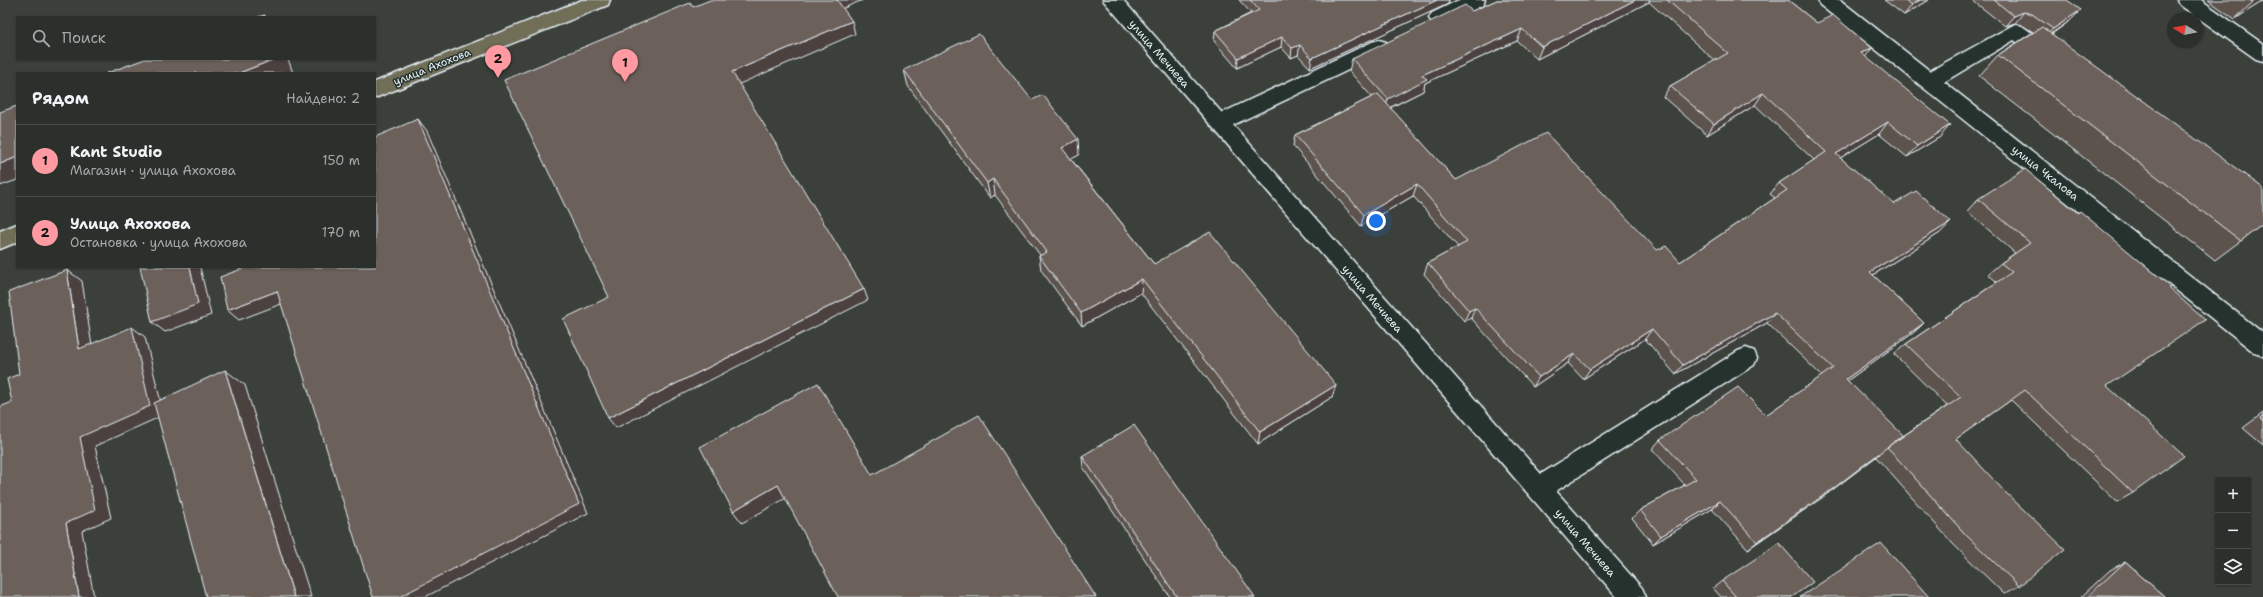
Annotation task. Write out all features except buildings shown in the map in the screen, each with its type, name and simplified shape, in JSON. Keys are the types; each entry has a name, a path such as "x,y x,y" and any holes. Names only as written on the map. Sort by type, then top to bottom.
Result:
{"main road":[{"name":"улица Ахохова","path":"376,90 600,0"},
{"path":"0,240 16,233"}],"street":[{"name":"улица Мечиева","path":"1112,0 1633,597"},
{"path":"1426,24 1476,0"},
{"name":"улица Чкалова","path":"1827,0 2263,346"},
{"path":"2187,0 2263,54"},
{"path":"1929,81 2015,31 2066,68"},
{"path":"1219,123 1397,38"},
{"path":"1538,489 1746,358"}],"place":[{"name":"Улица Ахохова","path":"498,78"},
{"name":"Kant Studio","path":"625,82"}]}
